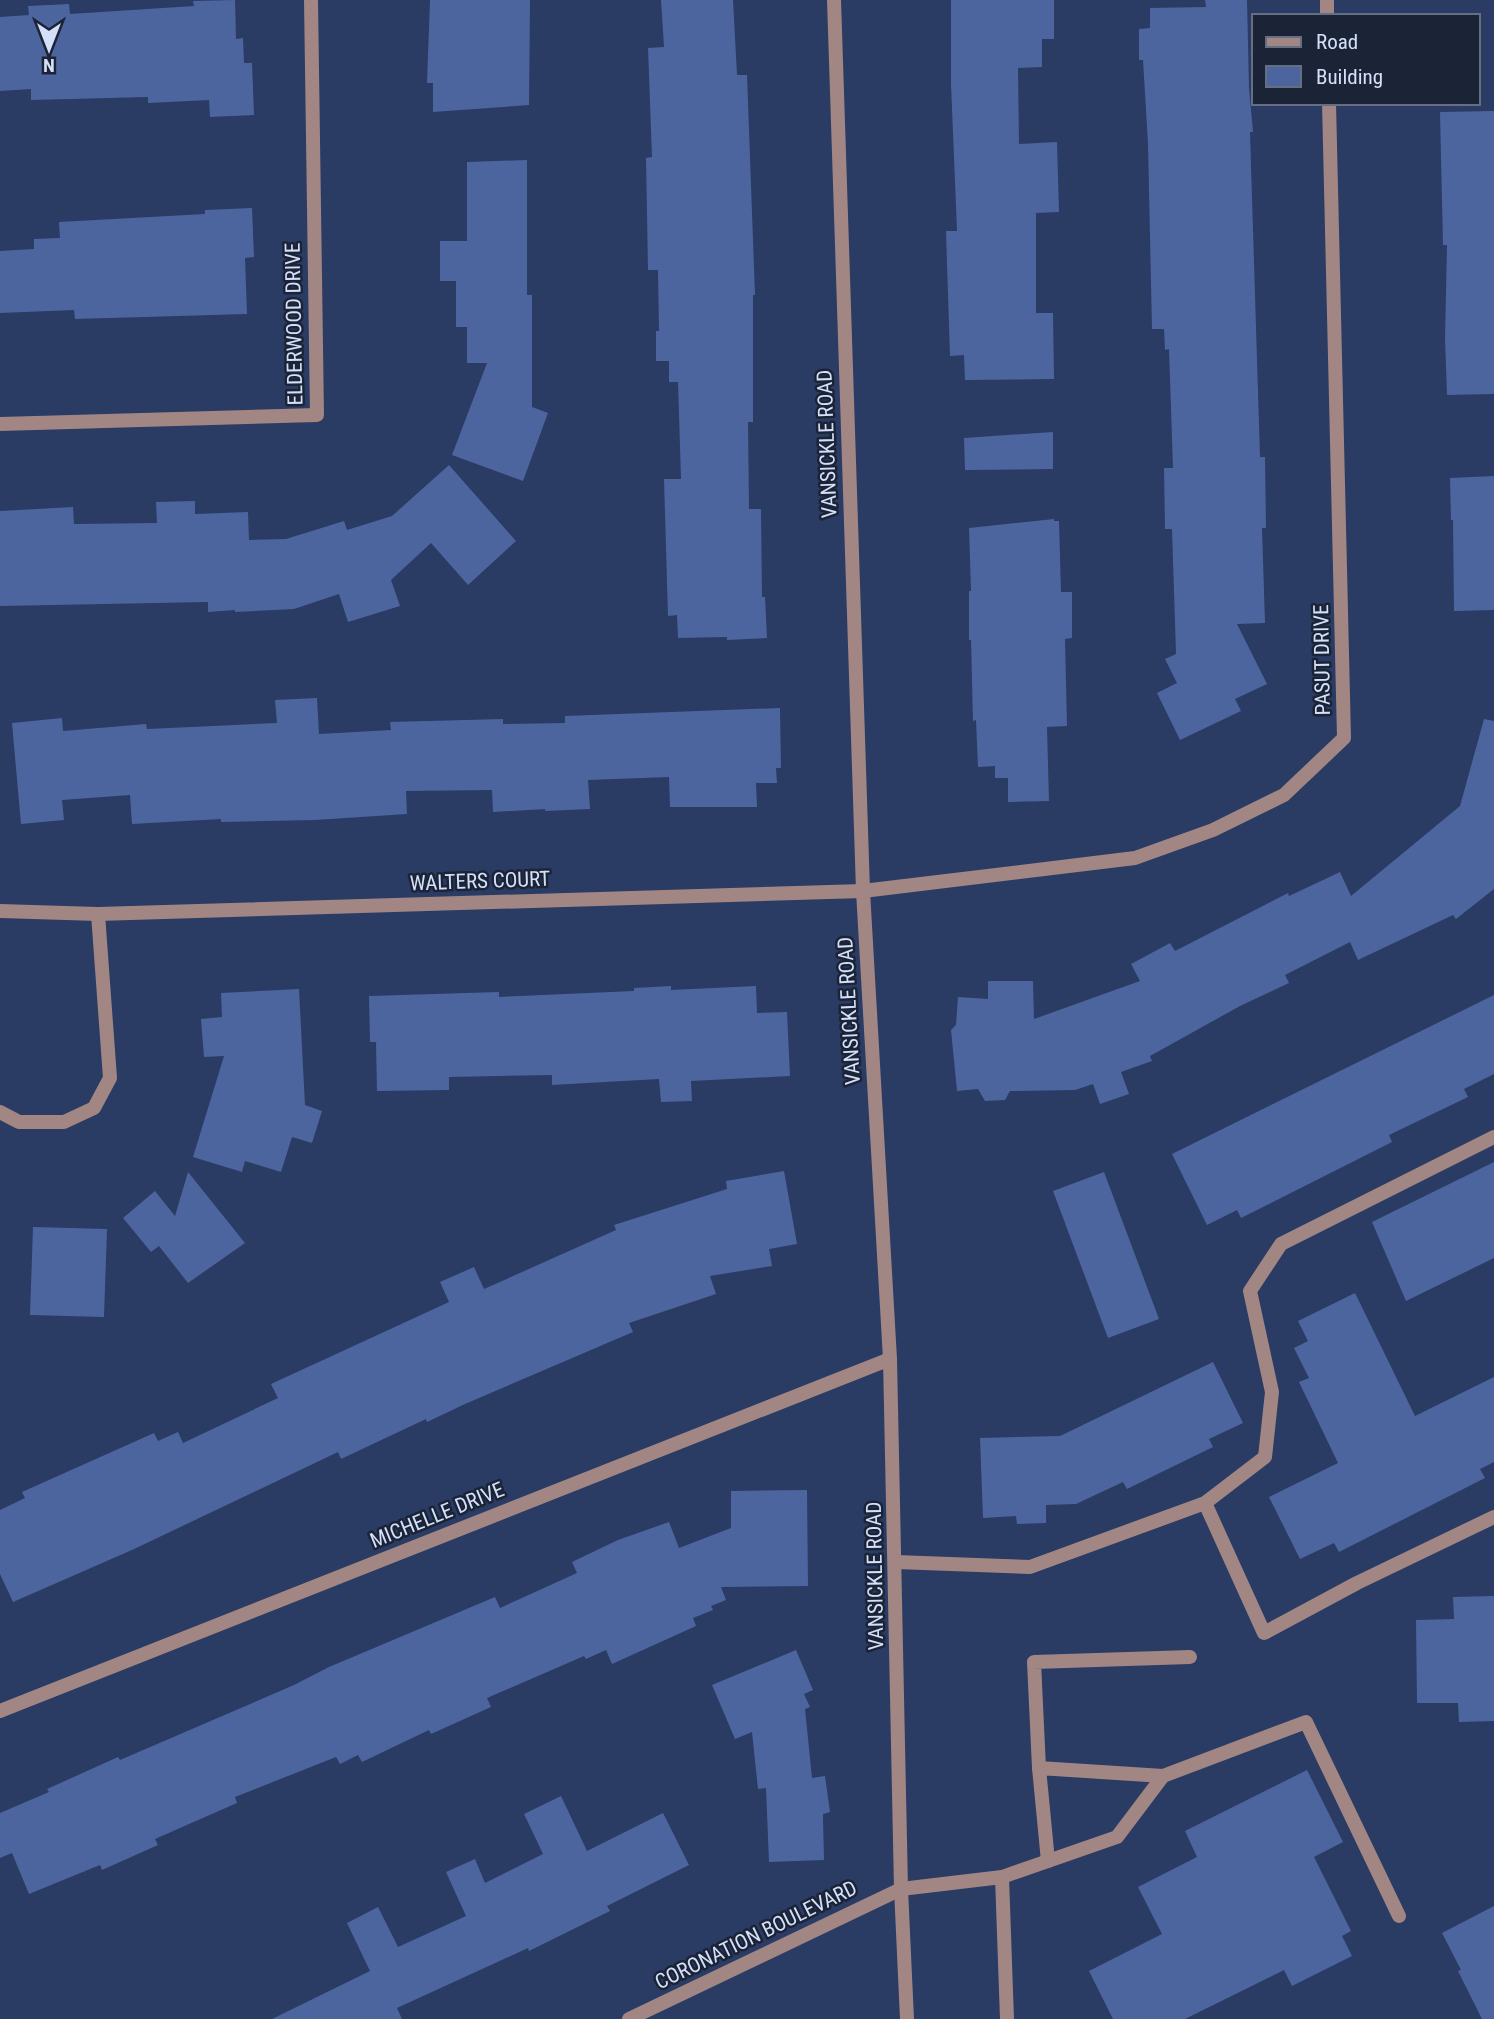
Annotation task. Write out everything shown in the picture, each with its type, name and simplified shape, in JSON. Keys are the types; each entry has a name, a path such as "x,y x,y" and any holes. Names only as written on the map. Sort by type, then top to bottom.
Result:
{"street":[{"name":"ELDERWOOD DRIVE","path":"0,424 317,415 311,0"},
{"name":"VANSICKLE ROAD","path":"834,0 863,891 890,1359 901,1889 907,2019"},
{"name":"PASUT DRIVE","path":"863,891 1135,858 1213,830 1284,795 1344,738 1329,105"},
{"name":"WALTERS COURT","path":"0,911 98,914 863,891"},
{"path":"0,1112 19,1122 64,1122 94,1108 110,1078 98,914"},
{"path":"896,1562 1030,1567 1205,1503 1265,1457 1272,1392 1250,1291 1281,1244 1494,1137"},
{"name":"MICHELLE DRIVE","path":"0,1711 890,1359"},
{"path":"1205,1503 1264,1633 1357,1583 1494,1517"},
{"path":"1048,1861 1039,1768 1034,1662 1190,1657"},
{"path":"1039,1768 1163,1776 1306,1722 1399,1916"},
{"name":"CORONATION BOULEVARD","path":"629,2019 901,1889 1002,1877 1117,1837 1163,1776"},
{"path":"1002,1877 1007,2019"}],"building":[{"path":"235,0 236,39 243,38 244,63 252,63 254,115 210,117 209,100 148,103 148,97 31,100 31,89 0,91 0,17 29,15 28,6 69,4 70,14 194,6 193,1"},
{"path":"430,0 530,0 529,105 433,112 433,83 427,83"},
{"path":"661,0 733,0 737,75 747,75 755,295 753,422 748,422 749,509 761,509 762,597 765,597 767,638 678,638 677,615 668,616 664,479 681,479 678,382 669,382 669,361 656,361 656,331 659,331 658,270 648,270 646,158 652,157 648,48 664,47"},
{"path":"951,0 1054,0 1054,39 1042,39 1042,67 1018,68 1019,144 1057,142 1059,212 1036,213 1036,313 1053,313 1054,379 965,380 964,355 950,356 946,231 957,231 951,84"},
{"path":"1205,0 1247,0 1253,132 1250,132 1260,457 1265,457 1266,528 1262,528 1265,623 1237,624 1267,684 1235,699 1241,711 1180,740 1157,693 1177,683 1165,659 1176,654 1172,529 1165,529 1164,468 1173,468 1169,349 1165,350 1164,329 1152,329 1148,144 1143,60 1139,60 1139,29 1150,28 1150,8 1206,7"},
{"path":"1494,111 1494,394 1447,395 1447,245 1443,245 1440,112"},
{"path":"527,160 527,295 532,295 532,407 548,413 523,481 452,455 487,363 467,363 467,327 456,327 456,281 440,281 440,241 467,241 467,162"},
{"path":"252,208 254,257 245,258 247,314 75,319 74,310 0,313 0,251 34,249 34,239 60,238 59,222 205,214 205,210"},
{"path":"1053,432 1053,469 965,470 964,438"},
{"path":"449,465 516,541 468,585 431,543 391,580 400,606 348,622 339,594 294,609 235,612 208,612 208,602 0,606 0,511 73,507 74,524 157,523 156,502 195,501 195,514 248,512 249,540 286,539 344,521 347,530 392,516"},
{"path":"1494,476 1494,610 1454,611 1450,478"},
{"path":"1054,519 1059,521 1061,592 1072,592 1072,638 1065,639 1067,726 1047,727 1049,801 1008,802 1008,778 995,778 995,766 978,767 969,640 969,528"},
{"path":"317,698 319,734 391,730 390,722 503,719 503,724 565,723 565,716 780,708 781,768 776,768 777,783 756,783 757,807 670,807 669,777 588,780 590,809 493,812 492,790 406,791 407,814 315,820 221,822 221,819 132,824 130,795 62,800 64,820 21,824 12,723 62,718 63,731 146,724 147,729 277,723 275,700"},
{"path":"1484,719 1494,721 1494,889 1456,919 1453,915 1358,960 1350,942 1285,975 1289,983 1240,1006 1150,1056 1152,1061 1121,1072 1129,1094 1100,1104 1093,1084 1075,1090 1010,1091 1005,1100 985,1101 978,1089 957,1091 951,1030 956,1025 958,997 988,999 988,981 1033,981 1034,1019 1140,981 1131,964 1170,943 1175,951 1288,893 1289,896 1340,872 1351,896 1460,806"},
{"path":"671,986 671,990 756,986 757,1013 787,1012 790,1076 691,1081 692,1101 661,1102 659,1079 552,1085 552,1075 449,1077 449,1090 377,1091 376,1042 370,1042 369,996 499,992 499,997 634,991 634,988"},
{"path":"299,989 305,1105 322,1111 312,1143 292,1137 281,1172 245,1161 242,1172 193,1157 224,1056 204,1057 201,1019 222,1017 221,993"},
{"path":"1494,995 1494,1074 1464,1089 1468,1097 1389,1135 1392,1142 1241,1218 1237,1210 1207,1225 1172,1154"},
{"path":"1494,1162 1494,1258 1406,1301 1372,1222"},
{"path":"784,1171 797,1244 769,1249 772,1266 710,1276 716,1294 629,1323 633,1332 427,1422 426,1419 341,1459 338,1452 132,1550 13,1602 0,1574 0,1510 25,1498 22,1492 154,1433 158,1441 178,1432 183,1443 278,1398 271,1384 449,1302 440,1282 474,1267 484,1289 616,1230 614,1225 727,1189 726,1181"},
{"path":"188,1172 245,1243 188,1283 159,1246 151,1252 123,1218 155,1191 175,1216"},
{"path":"1104,1172 1159,1319 1108,1338 1053,1191"},
{"path":"33,1227 107,1229 104,1317 30,1315"},
{"path":"1355,1293 1415,1416 1494,1377 1494,1462 1480,1469 1485,1478 1339,1552 1334,1543 1300,1559 1269,1497 1338,1463 1299,1382 1309,1378 1294,1348 1308,1341 1298,1321"},
{"path":"1213,1362 1243,1423 1209,1439 1213,1447 1127,1489 1123,1482 1076,1504 1046,1505 1046,1523 1017,1524 1016,1516 983,1518 980,1438 1060,1436"},
{"path":"807,1490 808,1586 721,1587 726,1600 711,1606 713,1610 693,1618 696,1626 612,1664 606,1650 586,1659 584,1656 487,1698 491,1707 431,1734 429,1730 362,1762 358,1755 340,1764 336,1757 235,1797 237,1803 155,1839 158,1845 102,1870 100,1865 29,1894 12,1853 0,1858 0,1813 49,1792 47,1789 118,1757 120,1760 495,1597 500,1608 577,1573 572,1562 618,1540 669,1522 679,1548 731,1528 731,1491"},
{"path":"1494,1596 1494,1721 1459,1722 1458,1703 1417,1703 1416,1620 1454,1619 1453,1597"},
{"path":"796,1650 813,1690 804,1694 810,1707 805,1709 812,1778 825,1776 830,1812 823,1814 824,1860 769,1862 766,1788 758,1789 752,1732 735,1739 712,1685"},
{"path":"1307,1770 1343,1842 1314,1857 1351,1931 1342,1936 1352,1956 1292,1986 1284,1970 1185,2019 1113,2019 1089,1971 1162,1934 1138,1887 1197,1857 1185,1831"},
{"path":"561,1796 587,1851 663,1813 689,1865 607,1906 610,1911 529,1951 528,1948 397,2008 402,2019 272,2019 370,1971 347,1923 378,1907 398,1947 466,1916 446,1872 475,1859 485,1883 543,1854 524,1814"},
{"path":"1494,1906 1494,2019 1482,2019 1442,1933"}]}
